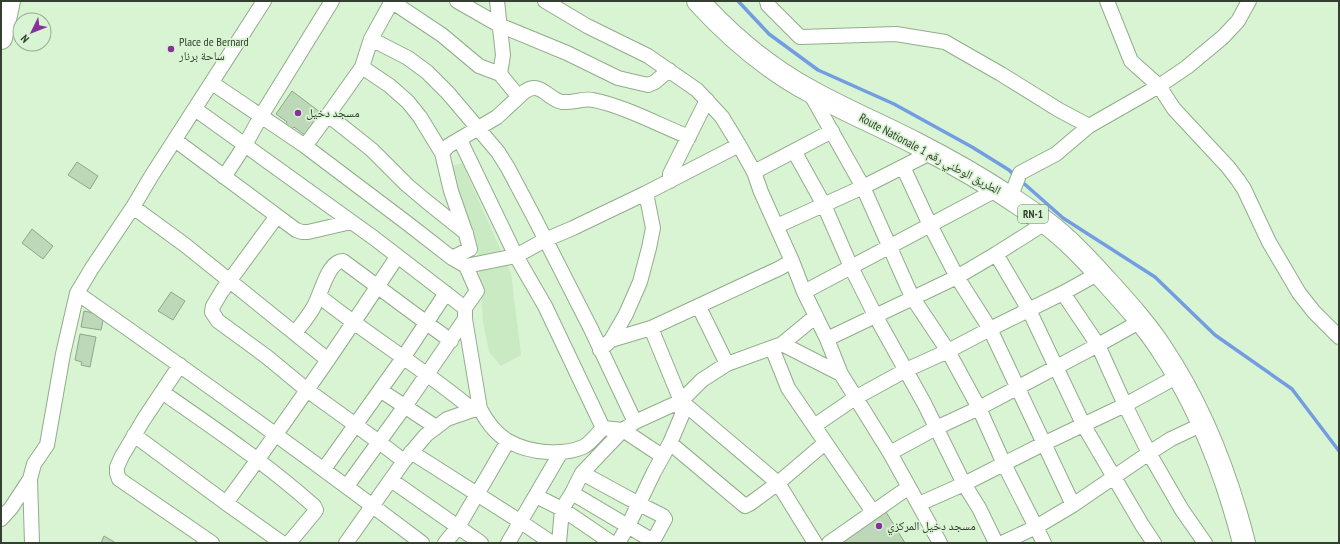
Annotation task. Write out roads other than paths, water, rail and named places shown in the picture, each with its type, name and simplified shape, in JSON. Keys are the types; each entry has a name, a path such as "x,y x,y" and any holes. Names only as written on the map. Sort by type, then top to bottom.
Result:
{"highway":[{"path":"1,38 9,1"},
{"name":"Route Nationale الطريق الوطني رقم 1","path":"698,1 742,43 809,91 932,152 1004,194 1045,222 1076,250 1099,273 1141,320 1162,349 1178,376 1203,424 1218,458 1244,543"}],"street":[{"path":"32,543 30,479 34,464 47,445 63,354 77,293 92,268 134,207 152,175 176,140 264,1"},
{"path":"224,177 245,145 260,116 332,1"},
{"path":"304,146 362,67 371,39 391,1 442,34 478,66 500,74 518,96"},
{"path":"457,1 498,13 568,53 618,78 648,85 655,82 669,70"},
{"path":"545,1 587,26 642,52 697,90 722,116 740,145 754,172 761,192 792,260 804,292 827,339 841,374 909,486 940,543"},
{"path":"767,1 768,5 800,37 896,34 945,42 1001,74 1058,110 1089,126"},
{"path":"1107,1 1131,61 1159,86 1174,109 1228,166 1244,189 1269,242 1299,293 1314,312 1339,337"},
{"path":"804,292 930,225 1004,194 1020,173 1056,154 1089,126 1159,86 1197,60 1223,37 1238,21 1249,1"},
{"path":"498,13 503,55 500,74"},
{"path":"371,39 408,58 427,72 448,93 498,152 535,219 591,329 635,422"},
{"path":"362,67 390,86 408,102 420,117 442,153 451,191 470,248 452,258"},
{"path":"212,83 304,146 407,222 452,258 466,266 477,291 451,341 347,486"},
{"path":"442,153 448,146 497,117 518,96 528,89 534,88 540,89 557,100 564,102 585,99 603,103 632,113 688,137"},
{"path":"809,91 863,187 912,297 948,351 979,408 1004,464 1044,543"},
{"path":"670,181 670,174 707,100"},
{"path":"195,109 374,238 446,293 465,313 477,410"},
{"path":"328,115 372,150 407,185 466,234"},
{"path":"754,172 832,131"},
{"path":"176,140 277,216 302,232 351,222"},
{"path":"460,140 516,256 545,306 603,428"},
{"path":"466,266 516,256 545,240 646,193 740,145"},
{"path":"794,151 824,205 851,267 924,403 964,484 979,508 996,543"},
{"path":"777,226 863,187 932,152"},
{"path":"903,167 930,225 957,277 990,329 1073,505"},
{"path":"600,350 611,340 626,314 640,282 653,228 646,193"},
{"path":"134,207 185,245 328,360"},
{"path":"277,216 222,291 213,306 212,312 215,318 267,357 307,390 380,442 477,494 552,543"},
{"path":"827,339 912,297 957,277 1045,222"},
{"path":"996,254 1029,310 1057,366 1084,426 1113,478 1154,543"},
{"path":"226,503 328,360 397,257"},
{"path":"611,340 651,328 699,307 780,268 792,260"},
{"path":"295,333 313,308 323,283 334,265 339,261 344,261 451,341"},
{"path":"814,426 855,398 906,370 948,351 1063,293 1099,273"},
{"path":"77,293 276,434 422,543"},
{"path":"324,469 403,358 446,293"},
{"path":"1063,293 1098,345 1125,406 1149,453 1182,510 1205,543"},
{"path":"319,296 353,323 477,410 508,441 518,446 554,453 569,452 585,446 603,428"},
{"path":"699,307 727,364"},
{"path":"559,543 562,509 582,473 623,430 635,422 681,401 702,380 727,364 777,346 816,316"},
{"path":"890,454 936,428 979,408 1098,345 1141,320"},
{"path":"618,543 639,504 644,490 670,443 682,416 681,401 651,328"},
{"path":"777,346 841,374"},
{"path":"777,346 788,388 873,512"},
{"path":"180,365 134,435 117,467 117,473 119,479 212,543"},
{"path":"919,504 964,484 1125,406 1178,376"},
{"path":"380,390 436,427"},
{"path":"162,392 258,460 288,483 316,508 314,513 290,543"},
{"path":"681,401 778,483 815,543"},
{"path":"346,543 407,457 426,435 447,420 477,410"},
{"path":"1002,543 1036,527 1073,505 1171,439 1203,424"},
{"path":"603,428 623,430 662,456"},
{"path":"134,435 282,543"},
{"path":"445,543 458,527 508,441"},
{"path":"670,443 745,506 752,503 778,483 825,443"},
{"path":"508,543 561,452"},
{"path":"572,493 653,542 665,519 663,516 582,473"},
{"path":"1,520 11,508 30,479"},
{"path":"391,480 481,543"},
{"path":"829,543 909,486"},
{"path":"536,496 562,509 612,543"}],"waterway":[{"path":"738,1 769,34 818,70 894,104 972,147 1009,170 1015,176"},
{"path":"1020,180 1063,218 1155,277 1215,335 1292,389 1339,451"}],"place":[{"name":"Place de Bernard ساحة برنار","path":"171,49"},
{"name":"مسجد دخيل","path":"298,113"},
{"name":"مسجد دخيل المركزي","path":"879,526"}]}
